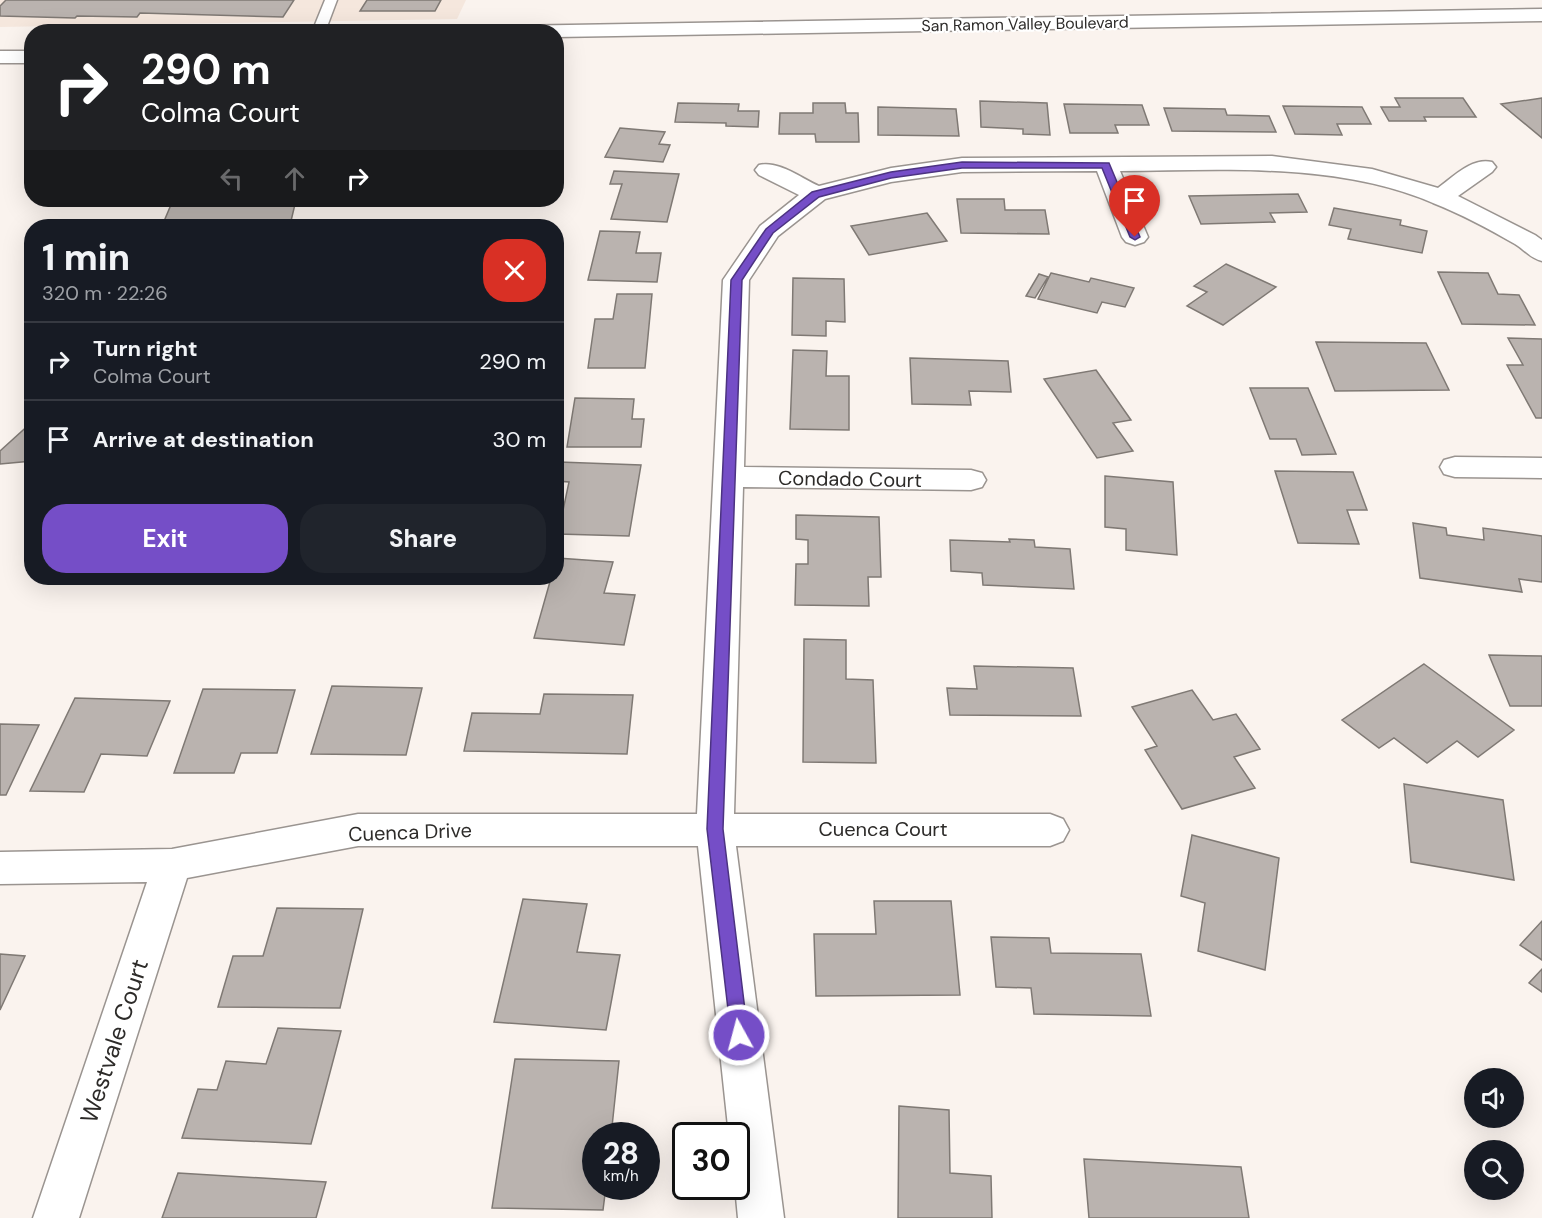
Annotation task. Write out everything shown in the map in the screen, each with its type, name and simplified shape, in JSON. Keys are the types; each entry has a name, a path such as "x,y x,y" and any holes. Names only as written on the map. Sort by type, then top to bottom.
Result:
{"street":[{"name":"San Ramon Valley Boulevard","path":"564,31 1542,15"},
{"name":"San Ramon Valley Boulevard","path":"1090,42 1542,32"},
{"path":"564,50 710,49"},
{"path":"0,57 24,57"},
{"path":"761,1218 715,829 736,280 769,231 816,194 891,175 962,165 1272,163 1372,176 1441,197 1526,240 1542,253"},
{"path":"1106,165 1135,237"},
{"path":"1441,197 1484,167"},
{"path":"767,170 816,194"},
{"path":"1455,467 1542,468"},
{"name":"Condado Court","path":"728,477 970,480"},
{"name":"Cuenca Court","path":"715,829 1050,830"},
{"name":"Cuenca Drive","path":"0,868 172,865 358,830 715,829"},
{"name":"Westvale Court","path":"56,1218 172,865"}],"lane":[{"path":"321,24 330,0"}],"shaded area":[{"path":"0,0 466,0 457,19 24,24 24,27 0,27"}],"building":[{"path":"6,0 294,0 283,17 140,13 137,17 77,16 75,18 0,16 0,6"},
{"path":"367,0 441,0 435,11 360,11"},
{"path":"1395,98 1463,98 1476,117 1424,117 1426,121 1389,121 1381,107 1400,107"},
{"path":"1542,98 1542,138 1501,104"},
{"path":"980,101 1047,103 1050,135 1023,134 1023,129 981,127"},
{"path":"678,103 739,104 738,111 759,111 758,127 726,126 726,123 675,122"},
{"path":"813,103 845,103 846,113 858,113 859,142 816,142 815,134 779,134 780,113 813,113"},
{"path":"1064,104 1142,105 1149,125 1115,125 1118,133 1070,133"},
{"path":"1283,106 1362,107 1371,124 1337,124 1342,135 1295,134"},
{"path":"878,107 956,109 959,136 878,135"},
{"path":"1164,108 1225,109 1227,115 1269,116 1276,132 1172,131"},
{"path":"620,128 665,132 659,144 670,145 663,162 605,157"},
{"path":"614,171 679,174 667,222 611,219 622,184 610,184"},
{"path":"1298,194 1307,212 1270,213 1275,222 1201,224 1189,196"},
{"path":"957,199 1004,199 1005,210 1045,210 1049,234 961,233"},
{"path":"170,207 294,207 291,219 165,219"},
{"path":"1334,208 1401,220 1400,225 1427,231 1422,253 1348,239 1351,229 1329,225"},
{"path":"927,213 947,241 869,255 851,226"},
{"path":"600,231 640,232 636,253 661,253 657,282 588,280"},
{"path":"1226,264 1276,287 1223,325 1187,306 1207,292 1194,286"},
{"path":"1438,272 1488,273 1498,294 1519,295 1535,325 1462,324"},
{"path":"1051,273 1089,282 1091,278 1134,288 1125,307 1102,302 1097,313 1038,299"},
{"path":"1039,274 1048,277 1035,298 1026,296"},
{"path":"793,278 844,279 845,322 826,321 826,336 792,335"},
{"path":"617,294 652,294 645,368 588,368 595,319 613,319"},
{"path":"1508,338 1542,339 1542,418 1536,418 1507,365 1523,365"},
{"path":"1316,342 1426,343 1449,390 1335,391"},
{"path":"793,350 827,351 826,376 849,376 849,430 790,429"},
{"path":"910,358 1008,361 1011,392 969,391 971,405 912,404"},
{"path":"1096,370 1131,420 1113,423 1133,451 1097,458 1044,379"},
{"path":"1250,388 1308,388 1336,454 1302,455 1296,439 1270,439"},
{"path":"575,398 634,399 632,419 644,419 641,447 567,447"},
{"path":"24,429 24,462 0,464 0,451"},
{"path":"564,462 641,465 629,536 564,534 564,506 569,482 564,482"},
{"path":"1275,471 1353,472 1367,510 1347,510 1359,544 1298,543"},
{"path":"1105,476 1173,482 1177,555 1126,550 1126,529 1105,527"},
{"path":"796,515 879,517 881,577 868,577 869,606 795,605 796,564 808,564 808,540 796,539"},
{"path":"1413,523 1446,528 1447,535 1484,540 1483,528 1542,536 1542,582 1519,579 1522,592 1420,578"},
{"path":"1009,539 1034,540 1035,547 1070,549 1074,589 983,585 982,573 951,571 950,540 1010,542"},
{"path":"564,558 613,562 604,593 635,595 624,645 534,638 549,585 564,585"},
{"path":"804,639 846,640 846,679 873,680 876,763 803,762"},
{"path":"1489,655 1542,656 1542,706 1510,706"},
{"path":"1424,664 1514,730 1478,757 1457,741 1427,763 1394,738 1379,748 1342,720"},
{"path":"974,666 1073,668 1081,716 950,715 947,688 977,689"},
{"path":"332,686 422,688 406,755 311,754"},
{"path":"203,689 295,690 277,753 241,753 234,773 174,773"},
{"path":"1192,690 1213,720 1236,714 1260,749 1234,757 1255,788 1182,809 1145,750 1157,746 1132,707"},
{"path":"544,694 633,695 627,754 464,751 472,713 540,714"},
{"path":"75,698 170,701 147,756 101,754 84,792 30,791"},
{"path":"0,724 39,725 6,795 0,795"},
{"path":"1404,784 1503,800 1514,880 1411,862"},
{"path":"1192,835 1279,858 1265,970 1198,951 1205,903 1181,896"},
{"path":"523,899 587,904 577,952 620,955 606,1030 494,1022"},
{"path":"874,901 951,901 960,995 816,996 814,934 876,934"},
{"path":"277,908 363,909 340,1008 218,1007 233,956 263,956"},
{"path":"1542,921 1542,960 1520,945"},
{"path":"991,937 1049,938 1051,953 1141,954 1151,1016 1034,1014 1031,988 996,987"},
{"path":"0,954 25,956 0,1010"},
{"path":"1542,969 1542,992 1529,983"},
{"path":"278,1028 341,1031 311,1144 182,1138 198,1089 217,1090 226,1061 266,1064"},
{"path":"515,1059 619,1061 612,1122 582,1122 582,1200 604,1200 603,1210 492,1208"},
{"path":"899,1106 949,1110 950,1173 991,1176 992,1218 898,1218"},
{"path":"1084,1159 1241,1167 1249,1218 1089,1218"},
{"path":"178,1173 326,1182 316,1218 162,1218"}],"route":[{"path":"739,1035 715,829 736,280 769,231 816,194 891,175 962,165 1106,165 1135,237"}]}
